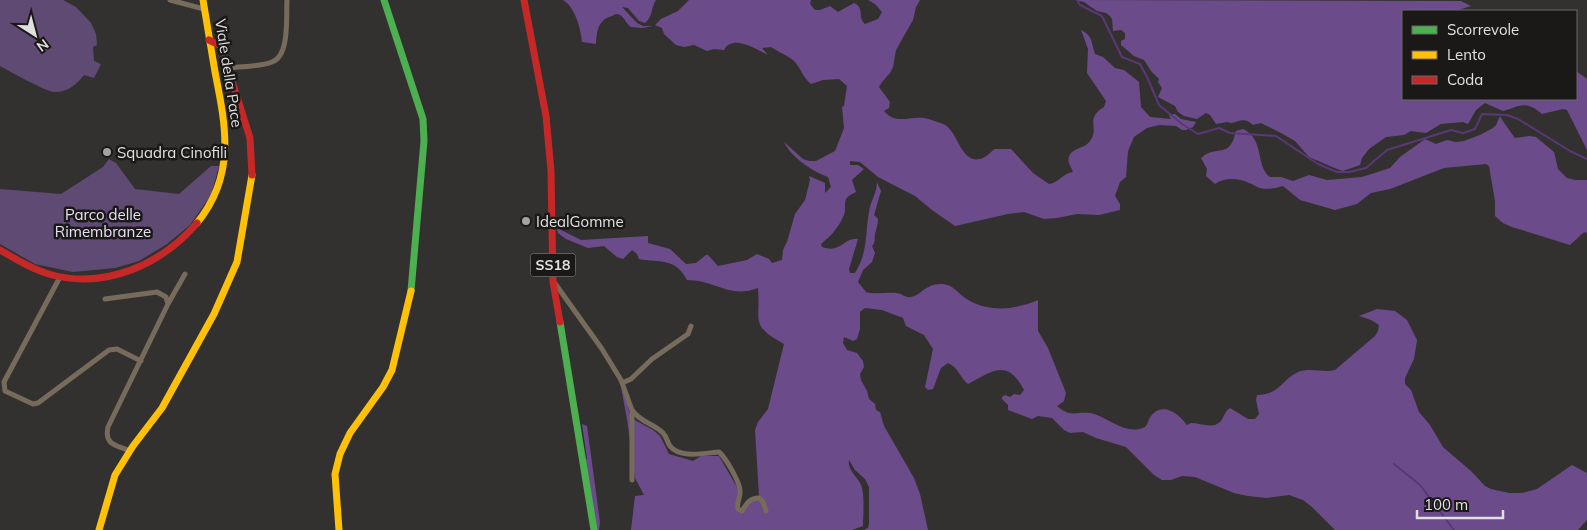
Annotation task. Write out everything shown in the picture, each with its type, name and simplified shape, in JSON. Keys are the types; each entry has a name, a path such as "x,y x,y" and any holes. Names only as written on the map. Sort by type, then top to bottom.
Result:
{"street":[{"path":"170,0 204,9"},
{"name":"Viale della Pace","path":"0,250 32,268 60,277 84,278 105,276 128,272 151,262 173,247 194,227 210,205 218,189 224,168 226,143 224,118 203,0"},
{"path":"228,68 272,62 281,57 285,43 287,0"},
{"path":"339,530 335,474 340,454 350,433 383,387 392,370 413,284 424,141 423,119 384,0"},
{"name":"SS18","path":"524,0 546,116 551,171 553,282 594,530"},
{"path":"99,530 115,476 162,408 192,357 237,262 253,171 250,138 221,46 209,40"},
{"path":"130,452 109,441 106,435 108,427 168,304 185,274"},
{"path":"60,277 4,382 5,391 33,404 38,403 109,350 117,349 141,361"},
{"path":"553,282 602,349 622,383 632,410 632,480"},
{"path":"105,299 157,292 166,297 168,304"},
{"path":"622,383 631,379 652,359 688,334 691,326"},
{"path":"632,410 643,422 664,433 669,444 677,452 686,454 719,452 723,455 740,490 737,508 742,511 749,500 760,498 766,511"}],"green space":[{"path":"0,0 63,0 76,7 91,23 96,34 97,45 93,47 94,61 101,64 94,78 84,75 71,87 63,91 54,92 36,85 0,66"},
{"name":"Parco delle Rimembranze","path":"109,159 116,163 135,189 179,194 211,166 219,166 211,195 190,225 167,244 139,261 115,268 73,272 35,264 0,244 0,189 61,194 103,167"}],"shaded area":[{"path":"563,0 656,0 648,21 645,23 639,21 628,8 622,7 637,23 643,26 653,26 631,27 622,16 616,14 601,23 596,44 582,42 579,25 574,13"},
{"path":"689,0 811,0 810,4 815,10 830,6 838,12 854,3 859,7 861,18 865,24 878,19 882,12 875,4 868,0 920,0 913,20 896,50 893,67 879,87 890,102 889,108 884,111 893,118 924,118 943,124 953,133 964,153 975,159 985,157 995,149 1011,149 1033,173 1049,184 1073,172 1069,163 1069,157 1073,151 1088,144 1090,141 1094,132 1093,120 1098,111 1104,107 1106,101 1087,73 1088,49 1081,30 1085,32 1090,37 1095,54 1103,57 1115,68 1124,70 1139,82 1141,107 1150,117 1171,119 1169,115 1175,114 1181,119 1196,122 1193,127 1186,130 1176,126 1159,125 1147,128 1134,137 1128,151 1126,177 1120,182 1115,196 1120,204 1120,210 1099,215 1077,214 1044,219 1024,212 955,226 915,196 878,177 860,162 850,161 850,165 858,165 864,169 852,180 856,192 846,199 843,218 834,231 821,244 822,247 834,248 849,240 858,239 849,269 850,273 855,273 864,251 870,208 877,182 881,191 874,215 878,219 872,246 875,253 872,262 863,270 858,282 866,292 897,293 911,297 932,285 943,284 952,287 974,303 992,308 1011,308 1038,300 1038,331 1048,348 1066,393 1064,401 1057,406 1071,413 1094,414 1119,426 1132,429 1145,427 1151,416 1156,412 1166,409 1175,413 1187,425 1191,423 1217,424 1230,408 1248,419 1255,419 1259,414 1256,400 1257,395 1271,392 1298,372 1307,370 1335,370 1375,336 1379,325 1359,316 1377,309 1395,311 1407,320 1417,340 1414,359 1405,378 1405,384 1411,390 1419,412 1430,425 1443,447 1485,486 1509,493 1522,493 1537,489 1572,465 1587,473 1587,520 1578,530 1335,530 1303,500 1289,495 1267,498 1248,496 1234,493 1195,477 1182,476 1171,480 1162,480 1154,475 1126,447 1083,432 1070,433 1064,430 1052,418 1038,416 1032,419 1008,410 1008,405 1002,397 1005,395 1010,397 1014,394 1020,395 1024,390 1018,380 1005,370 991,372 968,384 955,368 948,363 941,368 933,389 928,390 925,387 933,349 924,335 906,326 903,318 882,310 865,308 860,312 860,329 857,339 853,341 844,337 843,343 847,350 857,353 863,361 864,367 860,374 861,380 869,399 875,404 876,410 880,412 884,426 914,478 920,494 928,530 864,530 868,528 869,524 869,487 865,479 855,470 849,460 851,470 861,485 863,499 863,526 852,530 631,530 635,496 644,495 635,478 621,387 628,399 631,418 660,436 669,454 693,461 701,456 719,456 738,489 740,510 748,500 759,496 755,430 758,422 768,409 784,344 761,327 758,315 758,288 748,291 730,290 687,280 672,264 639,259 632,250 623,259 617,257 604,246 588,248 566,239 558,233 557,228 581,240 648,236 648,243 670,249 686,264 696,263 706,255 718,266 747,260 757,254 769,259 772,263 782,260 783,250 795,214 805,200 810,180 809,176 825,183 825,193 831,187 828,177 803,163 784,142 803,159 816,161 835,151 844,128 842,107 844,106 847,86 839,79 823,80 811,84 794,61 771,47 762,48 768,55 738,43 728,45 724,50 714,49 707,51 694,45 684,47 676,45 664,34 662,28 655,25 661,19 678,11"},
{"path":"1075,0 1461,1 1471,6 1458,10 1402,10 1402,100 1577,100 1577,72 1587,79 1587,150 1567,110 1563,109 1542,114 1531,107 1523,105 1503,111 1485,103 1476,110 1468,124 1463,122 1441,124 1426,133 1411,131 1404,135 1386,137 1369,149 1362,158 1360,165 1343,171 1309,157 1295,141 1261,123 1253,125 1242,120 1216,124 1210,115 1206,113 1197,119 1184,116 1178,112 1175,106 1158,97 1162,88 1158,82 1159,79 1144,60 1134,56 1121,45 1121,41 1125,39 1125,33 1121,30 1113,31 1110,16 1097,11 1084,2"},
{"path":"1500,116 1515,138 1536,137 1554,152 1558,169 1567,178 1587,180 1587,234 1586,232 1583,233 1570,245 1512,227 1503,223 1495,216 1495,201 1489,166 1486,164 1444,168 1390,189 1371,193 1357,204 1335,210 1300,200 1283,186 1263,189 1236,179 1223,180 1215,184 1206,176 1207,169 1201,158 1207,154 1226,149 1230,146 1236,131 1243,129 1250,133 1254,139 1265,172 1270,177 1281,177 1293,181 1309,175 1327,180 1362,177 1390,168 1400,157 1425,139 1436,144 1447,140 1464,141 1480,135 1493,128"},
{"path":"582,424 587,426 600,522 599,530 596,530 585,460 587,459"}],"waterway":[{"path":"1077,0 1080,5 1102,16 1122,57 1140,64 1159,105 1182,124 1198,134 1219,128 1230,133 1276,136 1318,164 1337,172 1349,172 1366,168 1387,150 1451,130 1463,133 1475,129 1482,114 1507,115 1518,119 1570,151 1587,159"},
{"path":"1394,464 1420,485 1454,530"}],"traffic: fast":[{"path":"384,0 423,119 424,141 411,291"},
{"path":"560,322 594,530"}],"traffic: slow":[{"path":"197,223 218,187 223,169 225,150 222,112 203,0"},
{"path":"99,530 115,475 133,446 162,408 214,314 237,262 252,175"},
{"path":"339,530 335,474 340,454 350,433 383,387 392,370 411,291"}],"traffic: jam":[{"path":"524,0 546,116 551,171 553,282 560,322"},
{"path":"209,40 221,46 250,138 252,175"},
{"path":"0,250 45,273 93,279 113,276 132,270 150,261 183,238 197,223"}],"place":[{"name":"Squadra Cinofili","path":"107,152"},
{"name":"IdealGomme","path":"526,221"}]}
